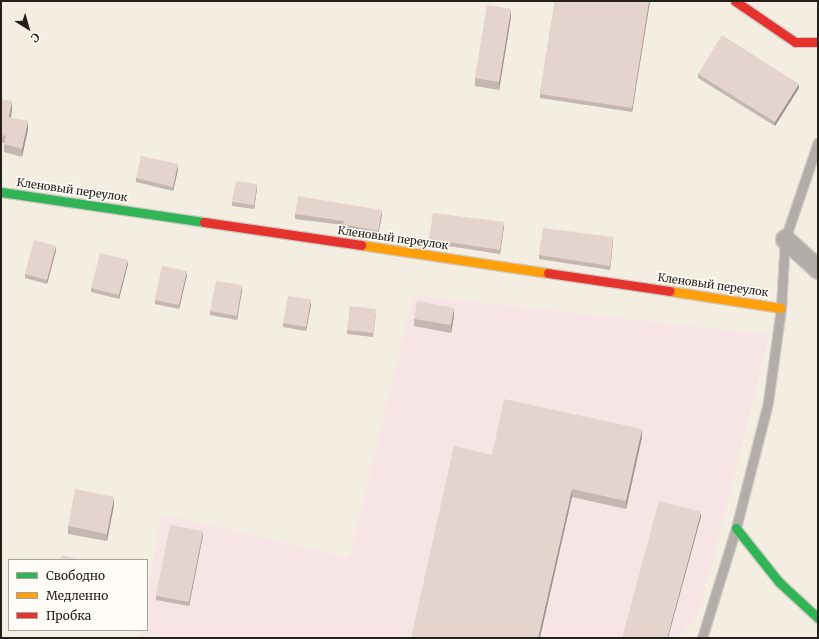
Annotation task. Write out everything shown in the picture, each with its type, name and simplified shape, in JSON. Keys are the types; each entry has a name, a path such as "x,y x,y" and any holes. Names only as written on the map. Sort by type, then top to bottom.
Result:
{"street":[{"path":"735,1 794,42 818,42"},
{"name":"Кленовый переулок","path":"1,192 781,308"},
{"path":"785,239 818,269"},
{"path":"736,528 779,582 818,618"}],"lane":[{"path":"702,638 736,528 768,402 781,308 785,239 818,142"}],"shaded area":[{"path":"414,295 769,335 698,616 677,638 140,638 142,631 148,631 148,593 162,514 349,558"}],"building":[{"path":"555,1 649,1 632,108 540,94"},
{"path":"487,5 511,9 499,82 475,78"},
{"path":"722,35 799,84 775,122 698,74"},
{"path":"1,99 12,101 9,117 28,121 22,149 4,144 6,136 1,135"},
{"path":"141,156 178,164 173,187 136,178"},
{"path":"236,181 257,184 254,205 232,202"},
{"path":"298,196 382,210 378,231 343,224 344,221 295,214"},
{"path":"433,213 504,222 500,250 429,239"},
{"path":"543,228 613,237 610,266 539,255"},
{"path":"34,240 56,246 47,280 25,274"},
{"path":"100,253 128,260 119,295 91,288"},
{"path":"162,266 187,271 179,305 155,300"},
{"path":"216,281 242,285 237,316 210,311"},
{"path":"288,296 311,299 306,327 283,323"},
{"path":"417,301 454,308 451,325 414,319"},
{"path":"350,306 376,309 373,333 347,330"},
{"path":"504,399 642,429 626,501 572,489 538,638 411,638 454,446 492,455"},
{"path":"75,489 114,497 107,534 68,526"},
{"path":"659,501 701,512 667,638 622,638"},
{"path":"170,525 203,531 189,602 156,596"},
{"path":"62,555 77,559 60,559"}],"traffic: fast":[{"path":"1,192 204,222"},
{"path":"736,528 779,582 818,618"}],"traffic: slow":[{"path":"361,245 548,273"},
{"path":"670,291 781,308"}],"traffic: jam":[{"path":"735,1 795,42 818,42"},
{"path":"204,222 361,245"},
{"path":"548,273 670,291"}]}
